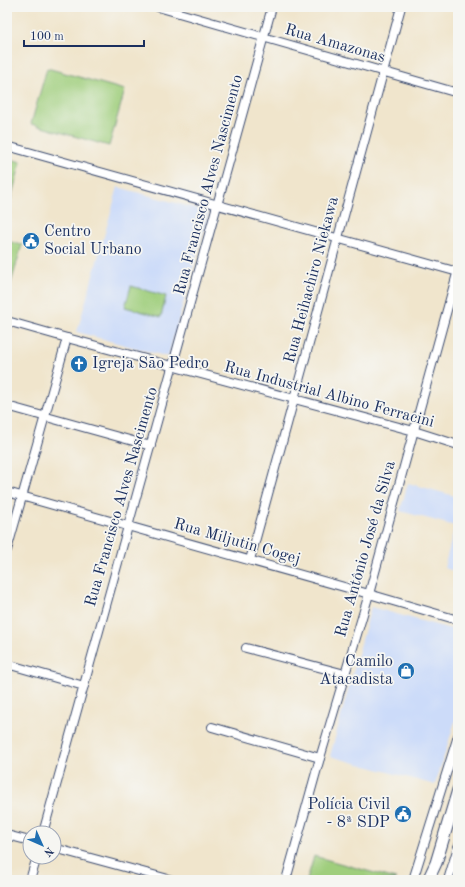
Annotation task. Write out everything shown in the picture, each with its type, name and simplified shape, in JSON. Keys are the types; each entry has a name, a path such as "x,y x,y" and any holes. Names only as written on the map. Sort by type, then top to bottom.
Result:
{"main road":[{"path":"433,880 436,863 458,790"},
{"path":"428,880 436,863"}],"street":[{"name":"Rua Amazonas","path":"158,7 458,93"},
{"name":"Rua Francisco Alves Nascimento","path":"45,825 272,7"},
{"name":"Rua Heihachiro Niekawa","path":"250,560 402,7"},
{"path":"7,146 458,272"},
{"name":"Rua Antônio José da Silva","path":"286,880 320,758 369,594 458,272"},
{"name":"Rua Industrial Albino Ferracini","path":"7,321 294,398 458,446"},
{"path":"7,550 68,338"},
{"path":"7,406 151,446"},
{"name":"Rua Miljutin Cogej","path":"7,492 458,620"},
{"path":"246,648 345,674"},
{"path":"7,664 84,686"},
{"path":"212,727 320,758"},
{"path":"413,880 458,736"},
{"path":"7,835 22,839"},
{"path":"448,880 458,847"},
{"path":"62,850 158,878 172,880"},
{"path":"30,880 35,865"}],"shaded area":[{"path":"118,187 209,212 168,357 77,332"},
{"path":"408,483 458,497 458,572 444,568 455,526 400,511"},
{"name":"Camilo Atacadista","path":"371,607 458,631 458,712 435,785 330,756"}],"green space":[{"path":"47,68 125,90 109,146 31,124"},
{"path":"7,158 21,162 7,213"},
{"path":"7,241 22,245 7,297"},
{"path":"131,286 166,296 161,317 125,307"},
{"path":"314,856 396,879 396,880 307,880"}],"place":[{"name":"Centro Social Urbano","path":"31,241"},
{"name":"Igreja São Pedro","path":"79,364"},
{"name":"Camilo Atacadista","path":"406,671"},
{"name":"Polícia Civil - 8ª SDP","path":"403,814"}]}
